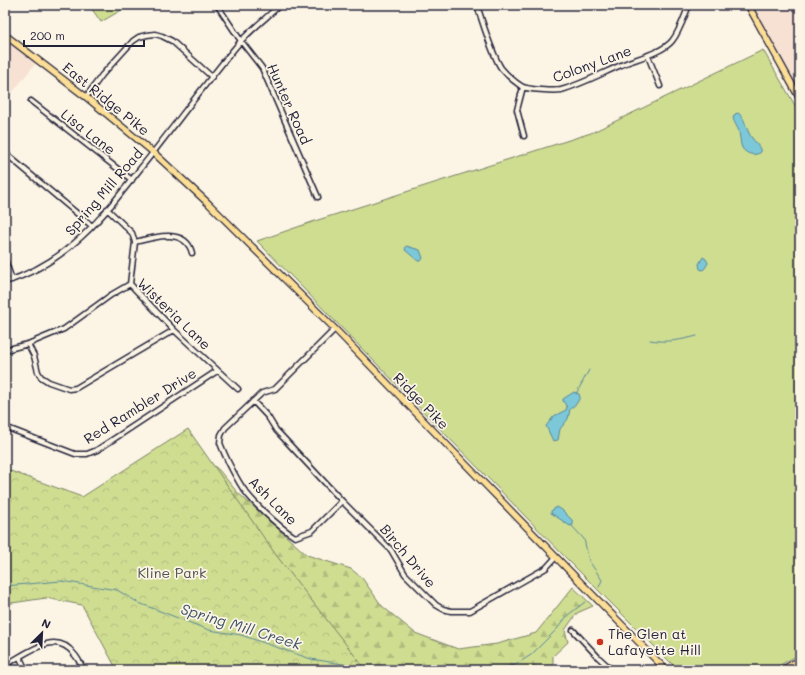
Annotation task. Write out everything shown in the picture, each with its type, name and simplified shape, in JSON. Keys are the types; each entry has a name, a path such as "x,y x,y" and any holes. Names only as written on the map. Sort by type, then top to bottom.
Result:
{"main road":[{"path":"748,5 799,94"},
{"name":"East Ridge Pike","path":"5,35 86,97 154,153"},
{"name":"Ridge Pike","path":"154,153 209,204 335,329 607,609 639,644 666,670"},
{"path":"782,670 800,660"}],"street":[{"name":"Hunter Road","path":"217,5 241,41 262,68 318,197"},
{"name":"Spring Mill Road","path":"5,282 46,264 78,240 92,226 154,153 241,41 280,5"},
{"path":"477,5 496,59 502,68 523,87 517,110 524,136"},
{"name":"Colony Lane","path":"523,87 560,90 648,56 672,42 689,5"},
{"path":"86,97 102,75 133,41 139,37 147,35 155,34 172,41 212,77"},
{"path":"648,56 660,86"},
{"name":"Lisa Lane","path":"31,101 132,180"},
{"path":"5,153 92,226"},
{"path":"107,209 132,233 135,242 130,284"},
{"path":"135,242 167,235 183,240 191,247 192,253"},
{"path":"5,260 12,280"},
{"name":"Wisteria Lane","path":"5,350 28,344 64,328 111,295 130,284 174,330 238,389"},
{"name":"Ash Lane","path":"335,329 275,388 262,394 226,428 221,435 220,443 239,483 252,499 283,530 295,537 312,531 342,501"},
{"path":"28,344 41,377 48,382 69,389 76,388 174,330"},
{"name":"Red Rambler Drive","path":"5,427 75,454 87,454 97,450 217,371"},
{"name":"Birch Drive","path":"253,402 268,417 276,430 342,501 391,550 405,574 436,605 443,609 452,612 470,611 546,568 556,557"},
{"path":"573,630 612,670"},
{"path":"5,666 48,642 61,644 74,652 84,670"},
{"path":"20,658 26,670"}],"shaded area":[{"path":"748,5 800,5 800,99"},
{"path":"5,35 38,60 5,102"}],"green space":[{"path":"89,5 130,5 101,22"},
{"path":"763,50 800,114 800,654 771,670 678,670 564,556 257,241 318,220 591,133"},
{"name":"Kline Park","path":"188,429 276,555 366,670 117,670 82,605 46,598 5,604 5,469 82,497"},
{"name":"Kline Park","path":"202,456 219,470 237,492 307,555 351,569 362,578 382,606 415,633 458,649 497,644 536,633 573,587 593,606 577,613 565,630 568,642 553,656 553,670 121,670 5,475 82,501"}],"water":[{"path":"738,113 742,117 750,135 760,149 761,152 758,154 750,154 742,148 738,130 733,118 735,114"},
{"path":"406,246 420,250 423,258 421,261 418,261 405,250"},
{"path":"703,257 708,263 703,270 700,269 699,264"},
{"path":"574,392 579,394 580,397 577,403 570,409 568,419 560,429 558,440 553,441 546,426 554,416 566,410 567,407 563,399"},
{"path":"557,507 573,521 573,525 570,526 551,513 551,511"}],"waterway":[{"name":"Spring Mill Creek","path":"650,340 674,341 697,336"},
{"name":"Spring Mill Creek","path":"576,394 589,370"},
{"name":"Spring Mill Creek","path":"571,525 584,539 589,561 602,580 599,587"},
{"name":"Spring Mill Creek","path":"5,586 61,581 117,590 139,603 209,630 241,635 311,659 343,664 355,670"},
{"name":"Spring Mill Creek","path":"488,670 515,665 531,655 557,629 568,615 585,602"}],"place":[{"name":"The Glen at Lafayette Hill","path":"600,642"}]}
